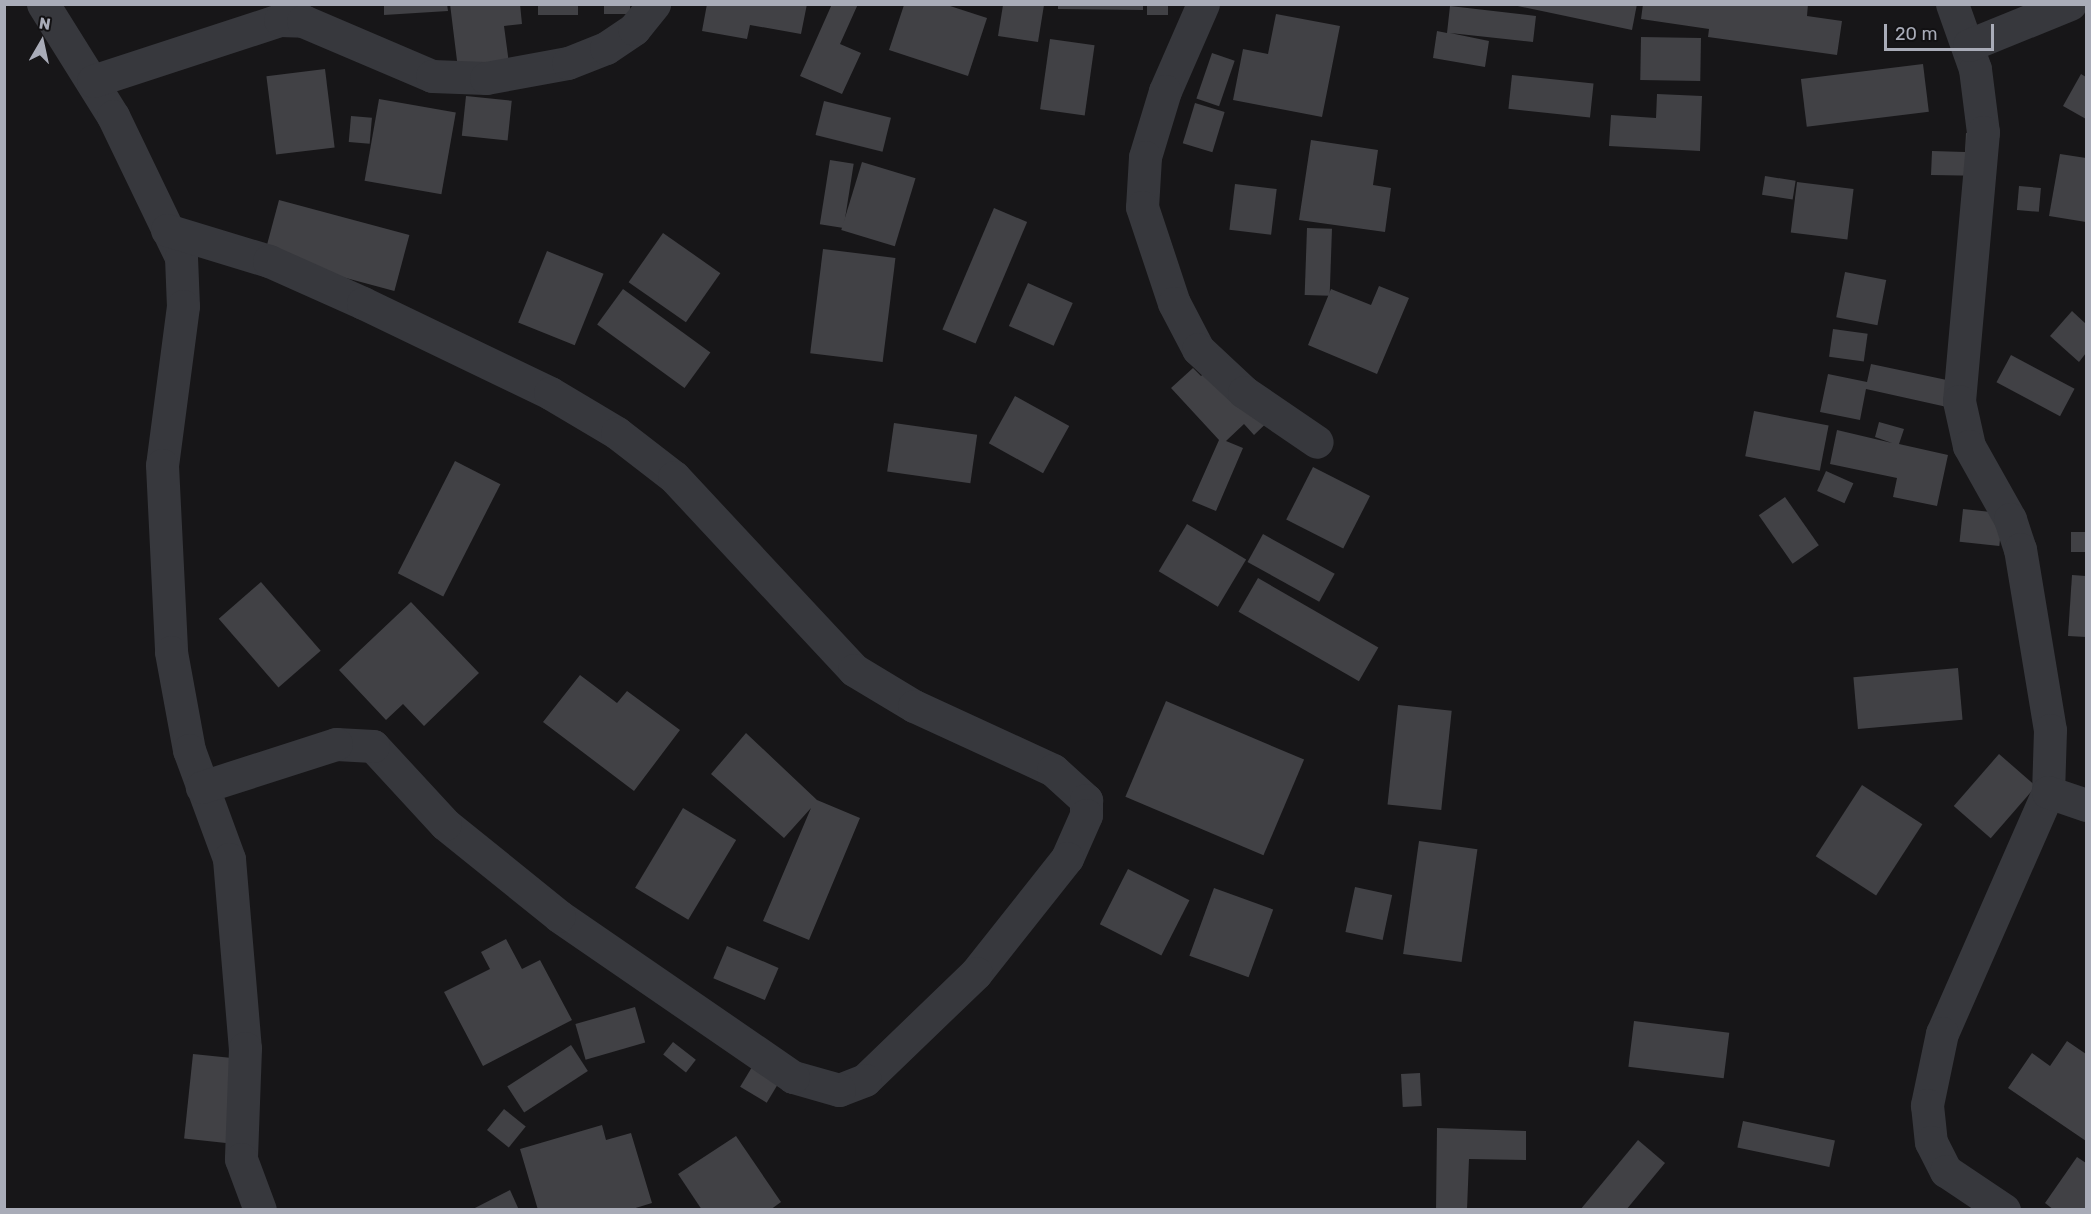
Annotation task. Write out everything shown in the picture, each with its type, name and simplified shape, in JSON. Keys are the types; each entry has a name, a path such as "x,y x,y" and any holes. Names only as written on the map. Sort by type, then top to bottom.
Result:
{"street":[{"path":"43,4 93,81 167,230 184,272 162,465 171,652 189,750 229,859 245,1048 241,1159 260,1209"},
{"path":"93,81 280,20 303,21 432,76 486,78 568,63 606,48 634,29 654,4"},
{"path":"1203,4 1155,124 1145,157 1142,207 1174,303 1198,350 1244,393 1317,442"},
{"path":"1952,4 1969,45 1983,132 1959,400 1969,446 2010,519 2020,549 2050,730 2048,792 1942,1033 1927,1104 1931,1142 1946,1172 2004,1209"},
{"path":"1969,45 2070,4"},
{"path":"167,230 269,261 363,303 550,393 617,433 674,477 854,670 914,706 1053,770 1086,800 1086,815 1067,858 976,973 873,1074 839,1090 793,1077 559,916 445,824 373,746 336,744 202,787"},
{"path":"2048,792 2086,806"}],"building":[{"path":"384,4 447,4 448,11 384,15"},
{"path":"450,4 520,4 522,24 504,26 510,71 459,77"},
{"path":"538,4 578,4 578,15 538,15"},
{"path":"604,4 630,4 630,14 604,14"},
{"path":"707,4 807,4 801,34 750,25 747,39 702,31"},
{"path":"832,4 858,4 840,44 861,53 842,94 800,76"},
{"path":"1058,4 1143,4 1143,10 1058,9"},
{"path":"1147,4 1168,4 1168,15 1147,15"},
{"path":"1508,4 1637,4 1632,30"},
{"path":"1643,4 1808,4 1807,16 1842,21 1837,55 1708,37 1709,29 1641,19"},
{"path":"904,5 947,5 987,18 968,76 889,50"},
{"path":"1003,5 1044,5 1038,42 998,36"},
{"path":"1450,6 1536,16 1533,42 1450,33 1489,41 1485,67 1433,58 1437,31 1447,33"},
{"path":"1276,14 1340,26 1322,117 1233,100 1243,49 1268,54"},
{"path":"1641,37 1701,38 1700,81 1640,80"},
{"path":"1050,39 1095,45 1085,116 1040,109"},
{"path":"1212,53 1235,61 1219,106 1196,98"},
{"path":"1923,64 1929,112 1807,127 1801,79"},
{"path":"325,69 335,147 276,155 266,76"},
{"path":"2081,74 2086,77 2086,119 2063,106"},
{"path":"1512,75 1594,84 1590,117 1508,109"},
{"path":"1657,94 1702,96 1700,151 1609,146 1611,115 1656,118"},
{"path":"466,96 512,101 508,141 462,136"},
{"path":"379,99 456,113 441,194 365,181"},
{"path":"824,101 891,118 882,152 816,135"},
{"path":"1195,103 1225,112 1212,152 1183,143"},
{"path":"351,116 372,118 370,144 349,142"},
{"path":"1966,133 1992,133 1990,176 1931,175 1932,151 1965,152"},
{"path":"1311,140 1378,150 1373,185 1391,188 1385,232 1299,220"},
{"path":"2060,154 2086,158 2086,222 2049,216"},
{"path":"830,160 854,164 844,228 820,224"},
{"path":"862,162 916,178 895,246 841,230"},
{"path":"1765,176 1796,181 1793,200 1762,195"},
{"path":"1797,182 1854,189 1847,240 1791,233"},
{"path":"1235,184 1277,189 1271,235 1229,230"},
{"path":"2019,186 2041,188 2039,212 2017,210"},
{"path":"279,200 409,235 394,291 264,256"},
{"path":"994,208 1027,222 976,344 942,330"},
{"path":"1307,228 1332,229 1330,296 1305,295"},
{"path":"663,233 720,273 686,322 629,282"},
{"path":"823,249 895,258 883,362 810,353"},
{"path":"547,251 604,274 575,345 518,322"},
{"path":"1845,272 1886,280 1877,325 1836,317"},
{"path":"1028,283 1073,303 1054,346 1009,326"},
{"path":"1379,286 1409,298 1377,374 1308,345 1331,289 1371,305"},
{"path":"623,289 710,352 685,388 597,325"},
{"path":"2072,311 2086,324 2086,353 2079,362 2050,336"},
{"path":"1833,329 1868,334 1864,362 1829,357"},
{"path":"2011,355 2075,389 2060,416 1996,382"},
{"path":"1222,357 1276,414 1254,435 1244,424 1226,441 1243,448 1216,511 1192,501 1219,440 1171,388 1193,368 1201,376"},
{"path":"1871,364 1961,383 1956,409 1866,389 1860,420 1820,412 1828,374 1867,382"},
{"path":"1015,396 1069,426 1043,473 989,443"},
{"path":"1754,411 1829,426 1820,471 1745,456"},
{"path":"1879,422 1904,429 1899,444 1948,455 1937,506 1893,497 1897,478 1830,464 1837,430 1892,443 1875,437"},
{"path":"894,423 977,435 970,483 887,472"},
{"path":"455,461 500,484 443,596 398,573"},
{"path":"1313,467 1370,496 1343,549 1286,520"},
{"path":"1826,471 1853,483 1844,503 1817,491"},
{"path":"1785,497 1819,545 1793,564 1759,515"},
{"path":"1963,509 2003,513 1999,546 1960,542"},
{"path":"1187,524 1246,560 1218,607 1159,571"},
{"path":"2071,532 2086,532 2086,552 2071,552"},
{"path":"1263,534 1335,574 1319,602 1247,562"},
{"path":"2072,575 2086,576 2086,637 2068,636"},
{"path":"1258,578 1378,648 1359,681 1238,612"},
{"path":"261,582 321,651 278,687 219,619"},
{"path":"411,602 479,673 424,726 403,704 386,720 339,670"},
{"path":"1958,668 1963,720 1858,729 1853,677"},
{"path":"580,675 617,703 627,691 680,730 634,791 543,722"},
{"path":"1166,701 1304,760 1263,855 1125,797"},
{"path":"1398,705 1452,711 1441,810 1388,804"},
{"path":"746,733 817,800 860,818 809,940 763,921 811,808 784,838 711,774"},
{"path":"1999,754 2036,786 1991,838 1954,806"},
{"path":"1862,785 1922,824 1876,896 1816,856"},
{"path":"683,808 736,840 688,920 635,888"},
{"path":"1419,841 1477,849 1462,962 1403,954"},
{"path":"1128,869 1189,900 1161,956 1100,924"},
{"path":"1355,887 1392,895 1383,940 1345,932"},
{"path":"1214,888 1273,910 1249,977 1189,956"},
{"path":"506,939 522,969 540,960 572,1020 483,1066 444,992 490,969 481,952"},
{"path":"727,946 779,968 765,1000 713,978"},
{"path":"635,1007 645,1043 586,1060 575,1024"},
{"path":"1634,1021 1729,1033 1724,1078 1628,1067"},
{"path":"2067,1041 2086,1054 2086,1141 2008,1088 2032,1053 2050,1066"},
{"path":"673,1042 696,1060 686,1072 663,1055"},
{"path":"571,1045 588,1071 524,1112 507,1086"},
{"path":"193,1054 242,1059 233,1144 184,1139"},
{"path":"752,1067 779,1083 767,1103 740,1087"},
{"path":"1420,1073 1422,1106 1403,1107 1401,1074"},
{"path":"504,1109 526,1127 509,1148 487,1130"},
{"path":"1743,1121 1835,1141 1829,1167 1737,1147"},
{"path":"602,1125 606,1140 631,1133 652,1203 629,1210 538,1210 520,1149"},
{"path":"1437,1128 1526,1131 1526,1160 1469,1159 1467,1210 1436,1210"},
{"path":"736,1136 781,1202 770,1210 702,1210 678,1174"},
{"path":"1638,1140 1665,1163 1626,1210 1580,1210"},
{"path":"2077,1157 2086,1163 2086,1210 2054,1210 2045,1203"},
{"path":"510,1190 519,1210 471,1210"}]}
